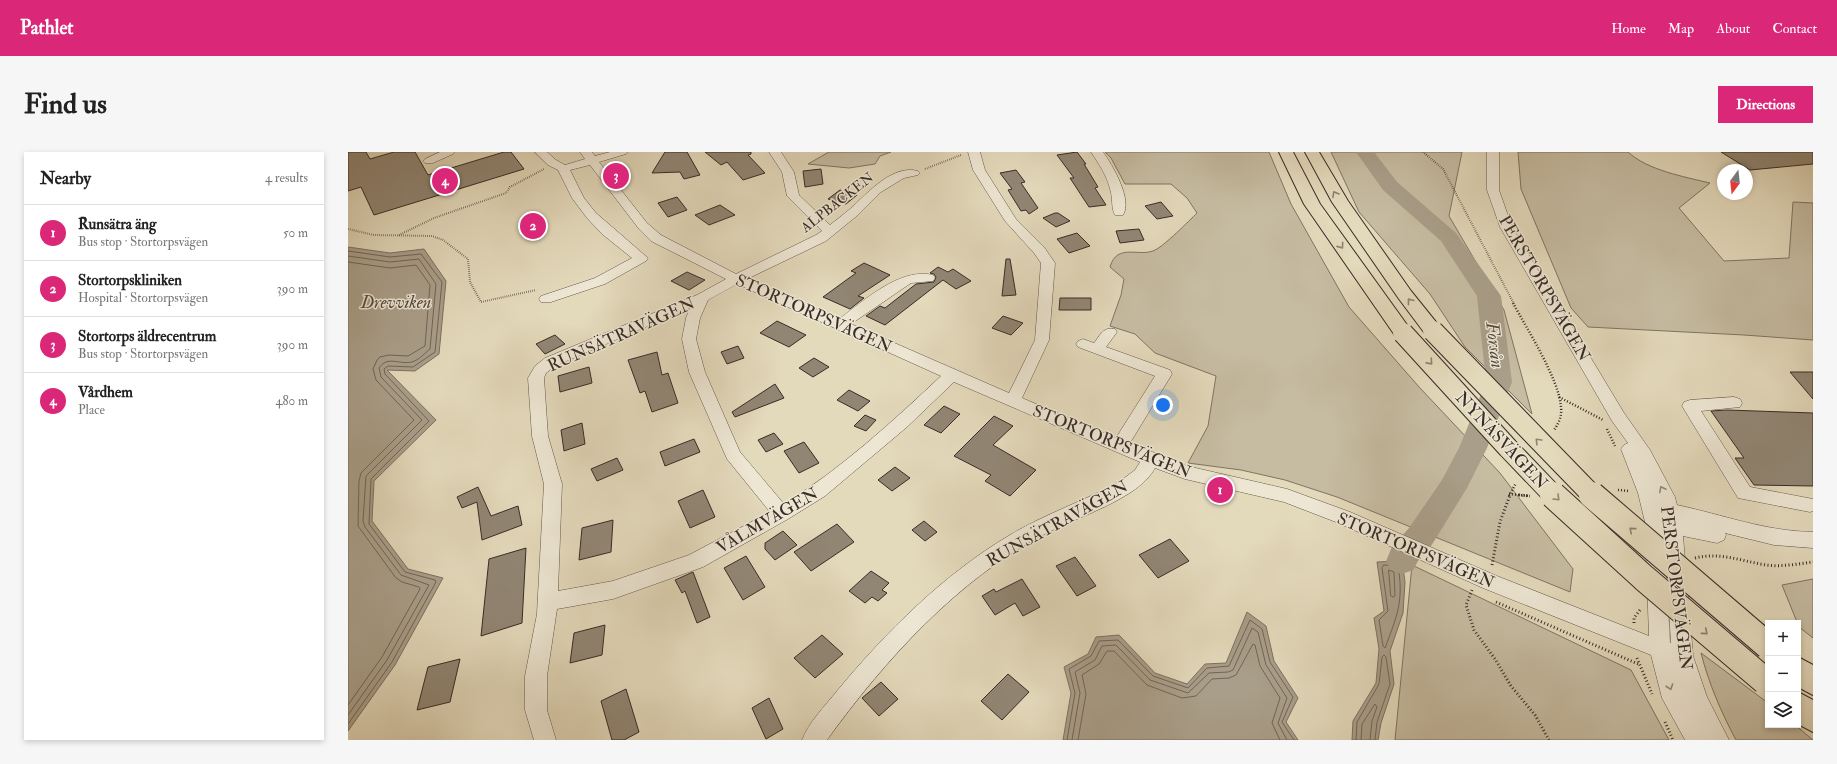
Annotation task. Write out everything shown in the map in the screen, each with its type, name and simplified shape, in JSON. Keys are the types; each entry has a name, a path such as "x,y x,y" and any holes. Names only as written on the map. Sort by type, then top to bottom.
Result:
{"highway":[{"name":"NYNÄSVÄGEN","path":"1286,152 1312,204 1404,333 1512,453 1573,514 1668,600 1765,681"},
{"name":"NYNÄSVÄGEN","path":"1312,152 1340,202 1405,295 1434,331 1535,438 1600,502 1765,643"},
{"path":"1801,672 1813,682"},
{"path":"1801,708 1813,718"}],"street":[{"path":"429,161 449,152"},
{"path":"541,152 549,161 564,170 579,199 592,217 606,231 641,258 600,281 552,297"},
{"path":"559,166 581,163 590,156 622,152"},
{"path":"775,152 788,172 794,196 829,231"},
{"path":"1097,152 1107,164 1121,203 1119,212"},
{"name":"PERSTORPSVÄGEN","path":"1493,152 1493,190 1506,227 1611,419 1644,454 1666,497 1662,516 1660,650 1673,698 1698,740"},
{"path":"968,153 1011,221 1039,250 1048,263 1042,340 1013,402"},
{"name":"STORTORPSVÄGEN","path":"590,156 643,226 656,238 736,279 1013,402 1120,445 1150,459 1185,472 1286,496 1343,517 1481,584 1660,650 1682,656"},
{"name":"ALPBACKEN","path":"736,279 821,238 854,212 877,189 901,175 914,173"},
{"path":"840,325 872,301 908,279 928,278"},
{"name":"RUNSÄTRAVÄGEN","path":"545,740 536,710 536,676 548,602 553,484 540,436 536,378 540,370 550,362 702,298 736,279"},
{"path":"702,298 693,318 689,339 696,372 733,455 782,514"},
{"path":"1110,332 1090,346 1164,374 1120,445"},
{"name":"VÅLMVÄGEN","path":"548,602 613,590 696,561 782,514 819,491 901,423 952,375"},
{"path":"1734,403 1690,406 1744,494 1812,506"},
{"name":"RUNSÄTRAVÄGEN","path":"813,740 865,675 907,630 970,572 1009,546 1043,527 1121,490 1140,475 1150,459"},
{"path":"1662,516 1724,526 1766,536 1813,540"},
{"path":"1662,516 1768,546 1794,550 1813,550"},
{"name":"PERSTORPSVÄGEN","path":"1662,516 1682,656 1697,701 1718,740"}],"path":[{"path":"1423,152 1443,169 1547,367 1559,397 1561,417 1558,425 1551,434"},
{"path":"914,173 968,153"},
{"path":"398,235 434,218 506,193 510,187 559,166"},
{"path":"348,229 374,235 432,236 443,240 468,259 468,277 471,291 481,302 536,290 551,291 552,297"},
{"path":"1559,397 1611,419"},
{"path":"1517,482 1508,495 1481,584 1466,605 1474,630 1495,659 1511,686 1535,715 1549,740"},
{"name":"STORTORPSVÄGEN","path":"1481,584 1497,604 1638,664"}],"shaded area":[{"path":"829,152 891,152 880,156 875,164 849,168 808,164"},
{"path":"1105,152 1269,152 1291,204 1349,307 1420,388 1500,473 1573,569 1570,592 1337,497 1285,480 1241,470 1188,463 1208,426 1216,376 1155,353 1135,334 1110,326 1121,295 1124,279 1110,267 1113,259 1123,253 1143,253 1159,248 1197,213 1187,198 1171,184 1125,184 1111,158"},
{"path":"1331,152 1462,152 1449,216 1504,310 1532,414 1465,347 1430,294 1359,212"},
{"path":"1518,152 1628,152 1645,164 1667,172 1710,183 1679,208 1724,261 1789,258 1793,202 1813,203 1813,340 1588,327 1571,308 1521,189"},
{"path":"1412,565 1631,670 1669,740 1395,740"},
{"path":"1813,579 1813,638 1801,629 1801,620 1796,620 1782,585"},
{"path":"1701,653 1765,701 1765,728 1799,728 1813,740 1736,740 1725,719 1708,676"}],"water":[{"name":"Drevviken","path":"348,247 390,253 424,249 446,281 439,354 415,371 387,370 436,420 374,481 372,521 408,569 443,578 395,665 348,731"},
{"path":"1402,561 1405,582 1403,613 1390,651 1394,684 1381,723 1378,740 1352,740 1353,721 1376,683 1379,649 1374,618 1384,611 1377,562"},
{"path":"1247,612 1266,626 1274,661 1298,698 1286,722 1298,740 1063,740 1071,693 1064,667 1088,654 1096,637 1119,635 1155,673 1187,684 1205,664 1226,663"}],"building":[{"path":"348,152 366,152 370,159 394,152 415,152 428,175 504,152 511,152 524,169 374,215 361,187 348,191"},
{"path":"665,152 687,152 700,175 684,179 680,172 652,173"},
{"path":"705,152 751,152 751,154 748,155 765,173 743,180 727,162 721,165"},
{"path":"1077,152 1086,164 1084,164 1098,187 1095,188 1106,205 1089,207 1070,178 1074,178 1057,155"},
{"path":"1721,152 1813,152 1813,164 1753,170 1753,164 1740,164"},
{"path":"821,169 823,184 805,187 803,171"},
{"path":"1016,170 1025,182 1021,183 1038,208 1029,214 1026,210 1021,211 1008,190 1012,189 1000,173"},
{"path":"840,190 857,195 846,204 828,199"},
{"path":"677,197 687,210 668,217 658,203"},
{"path":"1161,202 1173,216 1157,219 1145,206"},
{"path":"720,205 735,215 709,225 695,215"},
{"path":"1058,213 1070,221 1056,227 1043,218"},
{"path":"1139,229 1144,240 1120,243 1116,231"},
{"path":"1077,233 1090,246 1069,253 1057,239"},
{"path":"1006,259 1010,259 1016,295 1002,296"},
{"path":"864,263 890,275 858,296 864,298 850,309 823,297 856,273 851,271"},
{"path":"938,267 948,272 953,269 971,281 956,289 943,280 885,325 866,316 880,306 885,308 916,284 934,282 936,277 934,274 930,273"},
{"path":"687,272 705,280 689,290 671,281"},
{"path":"1060,298 1091,298 1091,310 1059,310"},
{"path":"1003,316 1023,323 1011,335 992,328"},
{"path":"777,321 806,335 789,347 760,333"},
{"path":"555,335 565,344 545,354 536,344"},
{"path":"738,346 744,358 727,364 721,352"},
{"path":"657,352 662,375 668,373 678,403 652,412 645,391 640,393 628,360"},
{"path":"814,358 829,367 813,377 799,368"},
{"path":"589,367 592,383 560,392 558,376"},
{"path":"1790,372 1813,372 1813,399"},
{"path":"775,384 784,398 735,417 732,412"},
{"path":"849,390 870,401 858,411 837,400"},
{"path":"944,406 960,414 941,433 924,425"},
{"path":"1727,410 1813,413 1813,486 1754,485 1735,458 1744,458 1711,411"},
{"path":"865,415 876,420 866,431 854,426"},
{"path":"994,416 1013,426 993,445 1036,470 1010,496 985,481 991,475 954,456"},
{"path":"582,423 585,444 564,451 561,430"},
{"path":"774,433 783,444 766,452 758,440"},
{"path":"694,439 700,452 665,466 660,452"},
{"path":"804,442 819,463 799,473 784,451"},
{"path":"617,458 623,470 597,481 591,469"},
{"path":"895,467 910,478 892,491 878,480"},
{"path":"478,487 491,516 518,506 522,525 482,540 477,502 462,508 457,497"},
{"path":"703,490 715,517 690,528 678,501"},
{"path":"613,520 611,552 579,560 582,528"},
{"path":"924,521 937,532 925,541 912,530"},
{"path":"837,524 854,542 811,571 794,552"},
{"path":"783,531 797,545 775,560 765,549 765,543"},
{"path":"1170,539 1189,561 1158,578 1139,555"},
{"path":"526,548 522,623 481,636 489,559"},
{"path":"746,556 765,587 743,600 724,568"},
{"path":"1075,557 1096,586 1077,596 1056,566"},
{"path":"871,571 889,583 882,590 887,593 878,601 872,597 865,603 849,591"},
{"path":"693,572 710,617 697,623 685,591 682,593 675,580"},
{"path":"1022,579 1040,607 1023,616 1015,603 995,615 982,596 994,589 996,592"},
{"path":"605,625 602,655 570,663 574,633"},
{"path":"822,635 843,654 815,678 794,658"},
{"path":"460,659 450,702 417,710 428,667"},
{"path":"1008,674 1029,692 1002,720 981,701"},
{"path":"881,682 898,699 879,716 862,698"},
{"path":"626,689 639,732 624,740 612,740 601,701"},
{"path":"769,698 783,729 766,739 752,708"}],"waterway":[{"name":"Forsån","path":"1365,152 1390,186 1449,237 1489,296 1499,382 1473,448 1452,488 1420,537 1403,556 1402,561"}],"place":[{"name":"Stortorps äldrecentrum","path":"616,176"},
{"name":"Vårdhem","path":"445,181"},
{"name":"Stortorpskliniken","path":"533,226"},
{"name":"Runsätra äng","path":"1220,490"}]}
